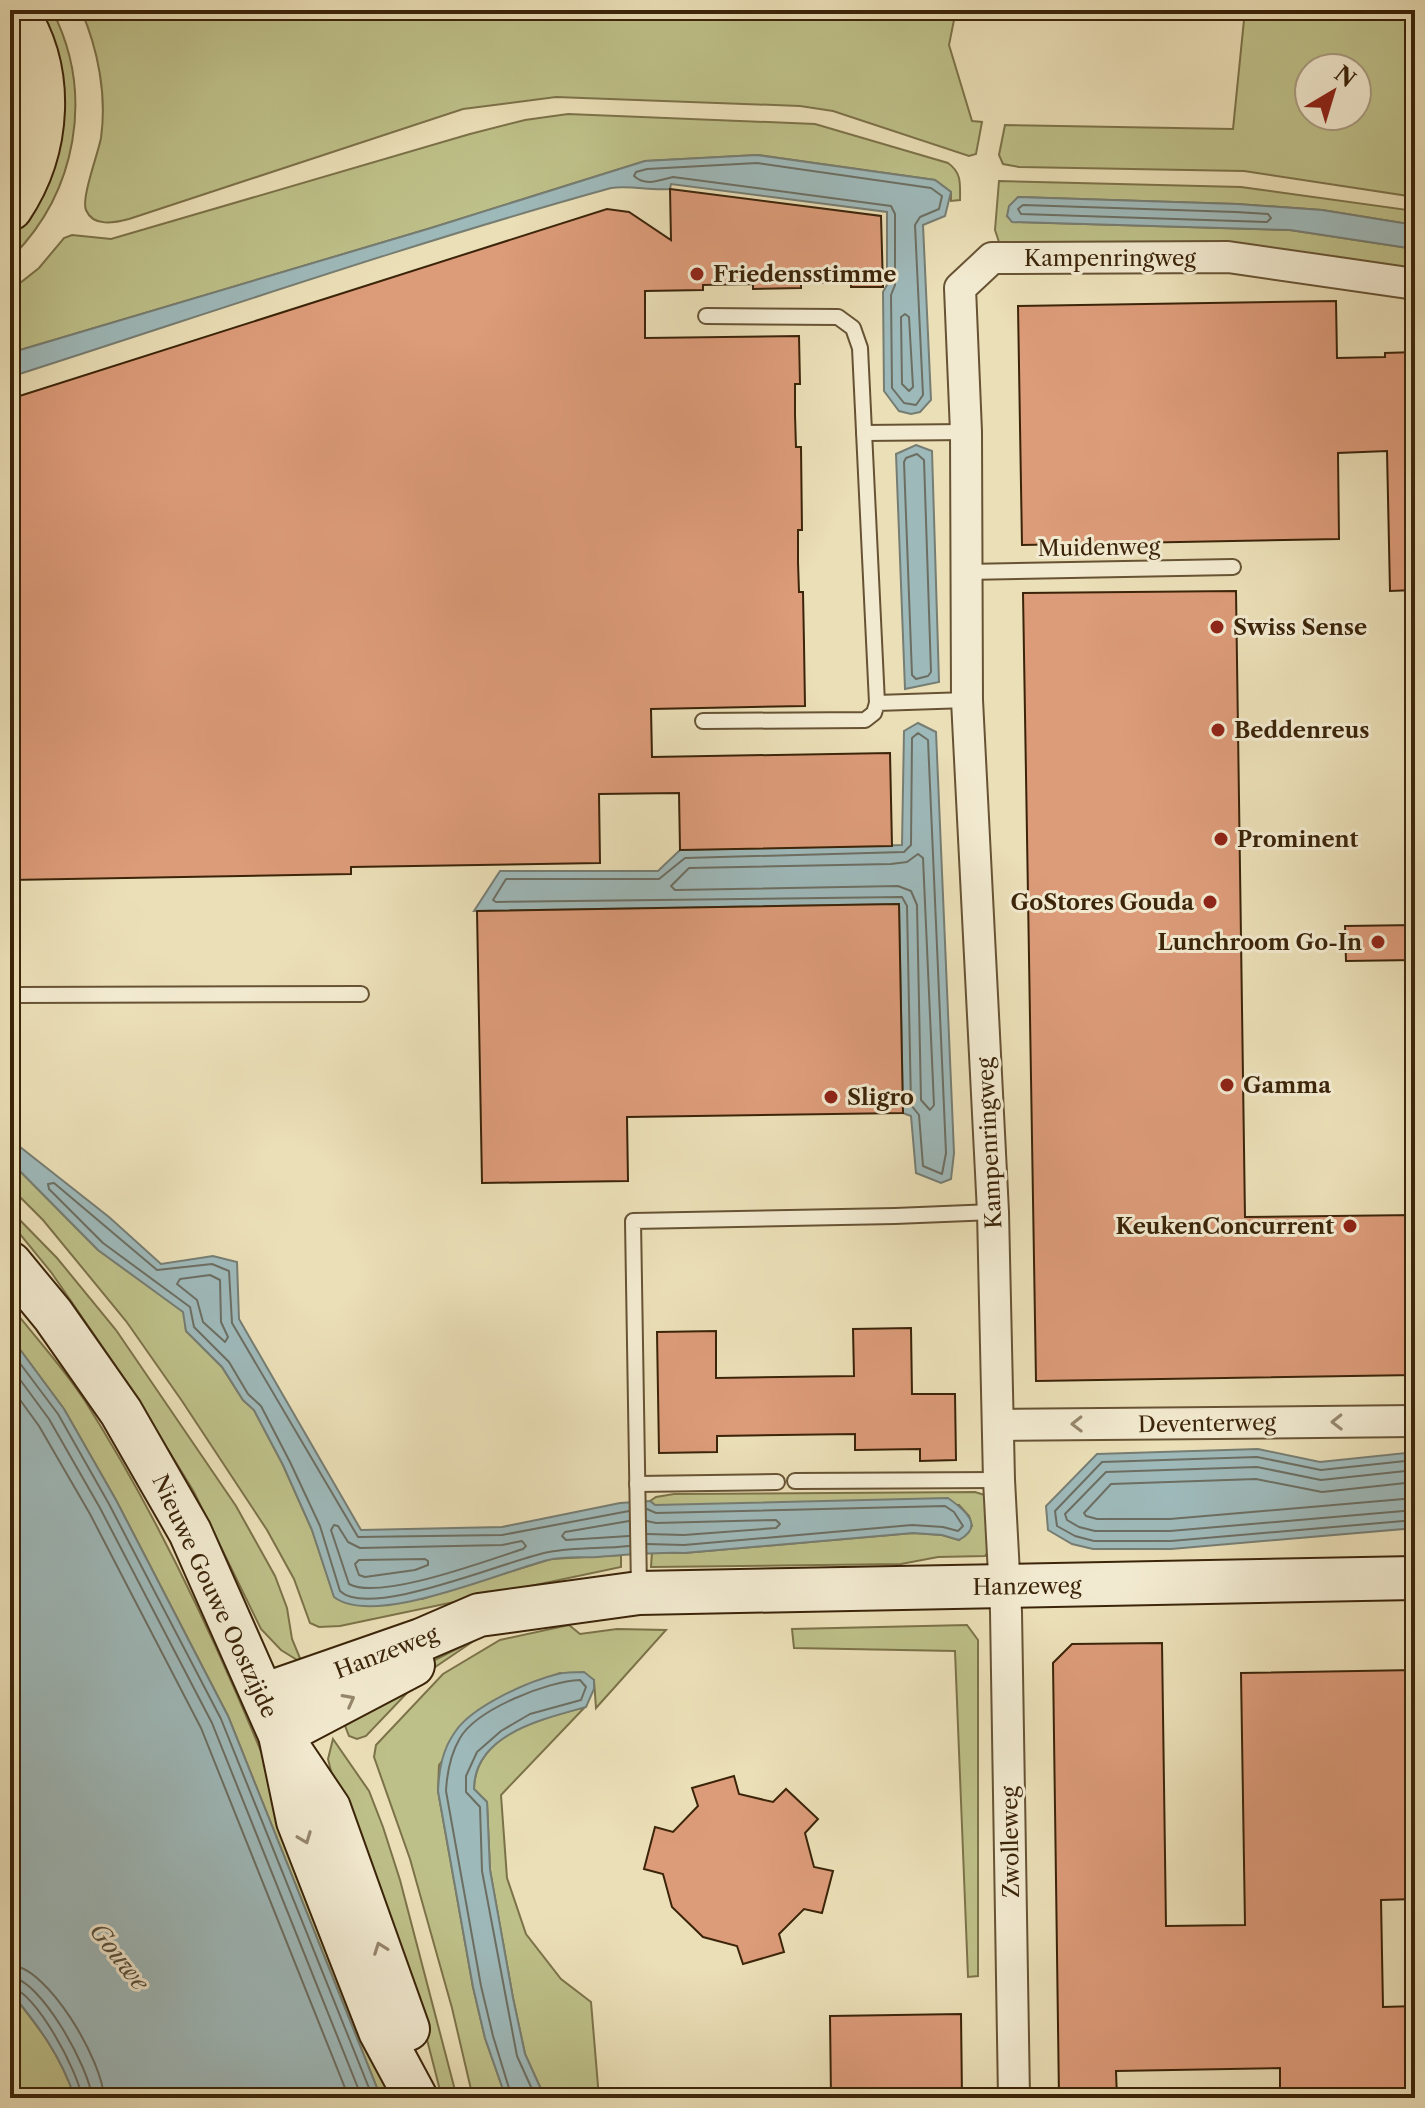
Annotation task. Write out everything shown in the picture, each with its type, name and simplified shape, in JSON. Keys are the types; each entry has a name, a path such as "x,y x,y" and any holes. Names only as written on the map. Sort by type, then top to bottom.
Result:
{"main road":[{"path":"10,208 26,181 35,157 43,113 41,79 35,57 14,10"}],"street":[{"name":"Kampenringweg","path":"1005,1586 999,1480 993,1212 967,700 966,432 960,288 992,258 1228,257 1415,284"},
{"name":"Nieuwe Gouwe Oostzijde","path":"10,1263 68,1335 144,1448 190,1532 280,1735 329,1808 406,2022 427,2098"},
{"name":"Deventerweg","path":"1000,1425 1415,1421"},
{"name":"Hanzeweg","path":"280,1735 477,1631 639,1579 1005,1586 1415,1578"},
{"name":"Zwolleweg","path":"1005,1586 1014,2098"},
{"name":"Hanzeweg","path":"263,1695 421,1640 479,1615 557,1603"},
{"name":"Nieuwe Gouwe Oostzijde","path":"280,1735 298,1821 380,2031 416,2098"}],"lane":[{"path":"703,721 865,720 874,713 877,703 860,348 853,328 838,317 706,316"},
{"path":"864,433 966,432"},
{"name":"Muidenweg","path":"966,572 1233,567"},
{"path":"877,703 967,700"},
{"path":"10,1000 15,995 361,994"},
{"path":"639,1579 633,1221 993,1212"},
{"path":"795,1481 999,1480"},
{"path":"637,1489 777,1482"}],"green space":[{"path":"36,10 52,10 65,42 73,75 75,108 72,141 64,173 51,204 33,233 10,259 10,238 26,218"},
{"path":"81,10 956,10 949,45 972,121 982,122 976,154 969,156 833,111 800,106 556,97 463,109 129,219 104,222 89,215 85,204 101,138 103,105 96,56"},
{"path":"1245,10 1389,10 1415,17 1415,197 1244,171 1019,167 1003,164 999,155 1005,125 1233,129"},
{"path":"10,40 25,104 10,175"},
{"path":"568,114 815,124 948,163 958,175 960,200 951,201 951,192 935,180 758,155 645,161 10,353 10,291 39,268 64,238 72,235 111,239 470,134 525,120"},
{"path":"999,181 1241,187 1415,211 1415,225 1322,210 1237,204 1018,197 1007,216 1013,222 1290,230 1415,249 1415,271 1000,245 995,230"},
{"path":"10,1161 98,1250 184,1312 186,1331 222,1367 243,1400 254,1410 312,1530 334,1596 422,1599 551,1559 621,1555 621,1567 340,1626 319,1627 310,1623 294,1579 267,1530 126,1321 43,1220 10,1187"},
{"path":"10,1210 57,1258 116,1330 236,1506 275,1576 287,1608 292,1639 302,1663 281,1650 261,1629 194,1492 126,1381 51,1272 10,1222"},
{"path":"10,1305 85,1401 134,1483 178,1567 257,1741 394,2098 381,2098 228,1716 116,1500 64,1409 10,1336"},
{"path":"975,1492 991,1497 990,1549 985,1556 938,1557 901,1564 651,1567 652,1552 684,1553 913,1533 959,1540 972,1526 969,1516 959,1505 655,1505 650,1501 656,1497 674,1494"},
{"path":"569,1625 580,1634 617,1629 666,1630 596,1708 594,1680 560,1673 527,1685 484,1707 439,1765 438,1791 473,1987 485,2038 506,2098 473,2098 452,2008 410,1859 374,1757 376,1745 443,1674 500,1640"},
{"path":"967,1625 978,1640 978,1976 968,1977 955,1651 794,1648 792,1629"},
{"path":"478,1638 425,1674 366,1736 357,1739 349,1736 344,1723 419,1668"},
{"path":"585,1707 501,1795 507,1878 526,1934 561,1979 591,2002 599,2098 545,2098 525,2054 513,1998 490,1870 487,1802 474,1789 477,1770 498,1742 532,1723"},
{"path":"333,1739 369,1791 383,1827 400,1880 457,2098 442,2098 423,2024 333,1779 328,1759"},
{"path":"10,1991 48,2042 75,2098 10,2098"}],"water":[{"path":"757,155 935,180 951,192 945,216 923,225 931,400 920,412 911,414 899,411 884,391 883,292 887,285 887,212 671,184 670,189 611,188 535,210 10,377 10,353 645,161"},
{"path":"1018,197 1322,210 1415,225 1415,249 1290,230 1012,222 1007,216 1009,206"},
{"path":"916,445 932,451 939,682 905,689 896,454"},
{"path":"918,723 936,732 954,1153 951,1179 941,1183 916,1173 911,1116 903,1113 899,904 474,911 500,871 658,871 680,850 902,845 904,731"},
{"path":"10,1139 109,1217 161,1264 213,1256 237,1262 239,1319 361,1530 502,1527 620,1503 650,1501 655,1505 948,1498 970,1518 971,1529 959,1540 913,1533 684,1553 560,1558 438,1595 378,1606 353,1605 334,1597 312,1530 254,1410 243,1400 222,1367 186,1331 183,1312 98,1250 10,1161"},
{"name":"Gouwe","path":"10,1336 64,1409 116,1500 228,1716 381,2098 75,2098 48,2042 10,1991"},
{"path":"1258,1449 1320,1462 1415,1452 1415,1528 1171,1549 1093,1549 1072,1544 1048,1530 1046,1506 1097,1454"},
{"path":"584,1672 594,1680 594,1689 586,1707 514,1732 485,1755 477,1770 474,1789 487,1802 490,1870 513,1998 525,2054 545,2098 506,2098 485,2038 473,1987 438,1791 440,1768 455,1732 487,1704 546,1677"}],"building":[{"path":"670,189 881,216 883,287 851,287 851,282 801,283 801,288 753,289 753,284 703,285 703,290 645,291 645,338 799,336 800,384 795,384 795,415 796,447 801,447 802,530 798,530 798,562 799,592 803,592 805,706 651,709 652,757 890,753 892,846 680,850 679,793 599,794 600,863 351,867 351,874 10,880 10,399 607,209 629,212 671,240"},
{"path":"1336,301 1337,358 1385,357 1385,353 1415,352 1415,590 1390,591 1387,451 1338,453 1339,539 1022,545 1018,306"},
{"path":"1236,591 1245,1217 1415,1215 1415,1375 1036,1381 1023,593"},
{"path":"899,904 903,1113 627,1117 628,1181 482,1183 477,911"},
{"path":"1415,925 1415,960 1346,961 1345,926"},
{"path":"911,1328 912,1394 955,1394 956,1460 920,1461 920,1449 855,1450 855,1434 717,1436 717,1452 659,1453 657,1332 716,1331 716,1378 854,1376 853,1329"},
{"path":"1162,1643 1166,1926 1245,1925 1241,1673 1415,1670 1415,1899 1381,1900 1383,2007 1415,2006 1415,2098 1280,2098 1280,2068 1116,2071 1117,2098 1059,2098 1053,1663 1072,1644"},
{"path":"734,1776 739,1794 773,1802 786,1789 818,1819 805,1833 814,1867 833,1871 822,1913 804,1909 779,1934 784,1952 743,1964 737,1946 703,1937 672,1907 663,1874 644,1869 655,1827 673,1832 698,1806 692,1788"},
{"path":"961,2014 962,2098 831,2098 830,2016"}],"place":[{"name":"Friedensstimme","path":"697,274"},
{"name":"Swiss Sense","path":"1217,627"},
{"name":"Beddenreus","path":"1218,730"},
{"name":"Prominent","path":"1221,839"},
{"name":"GoStores Gouda","path":"1210,902"},
{"name":"Lunchroom Go-In","path":"1378,942"},
{"name":"Gamma","path":"1227,1085"},
{"name":"Sligro","path":"831,1097"},
{"name":"KeukenConcurrent","path":"1350,1226"}]}
